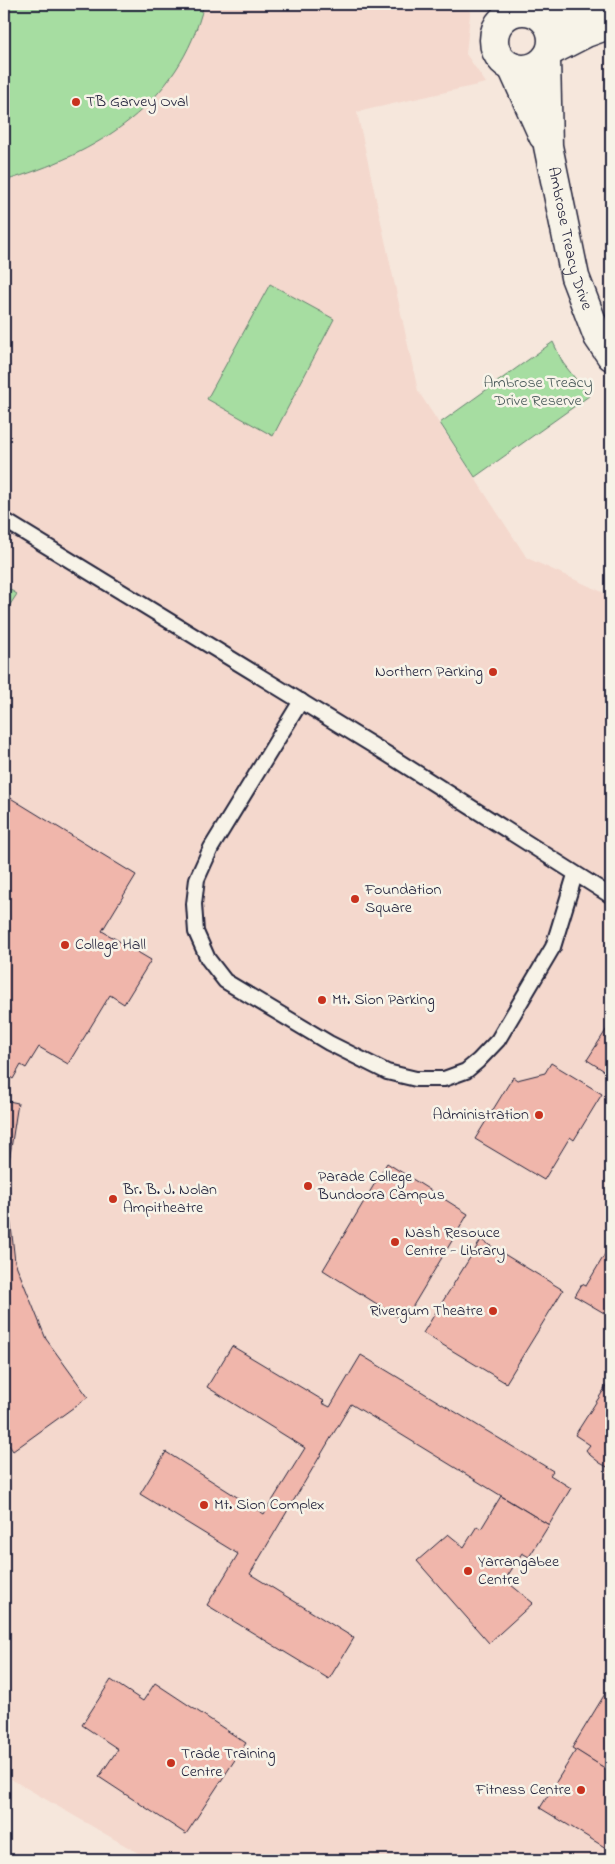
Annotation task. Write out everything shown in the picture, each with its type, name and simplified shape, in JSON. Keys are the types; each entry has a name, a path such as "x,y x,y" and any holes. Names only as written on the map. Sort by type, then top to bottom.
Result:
{"street":[{"path":"611,16 526,10 516,11 507,15 500,13 493,38 495,47 504,62 512,67 530,69 538,65 548,55 586,34 611,24"},
{"path":"536,11 552,33 553,42 548,55"},
{"name":"Ambrose Treacy Drive","path":"548,55 548,146 576,277 598,336 611,356"},
{"name":"Ambrose Treacy Drive","path":"512,67 548,146"}],"lane":[{"path":"4,520 387,754 575,875 611,896"},
{"path":"301,701 211,848 197,879 194,904 196,932 208,959 218,973 238,989 329,1043 387,1072 416,1078 444,1079 466,1072 498,1040 553,947 575,875"}],"shaded area":[{"name":"Parade College Bundoora Campus","path":"4,4 471,4 466,54 486,83 357,112 418,391 527,558 611,596 611,1860 150,1860 4,1775"}],"green space":[{"name":"TB Garvey Oval","path":"4,4 204,4 192,39 176,70 155,97 130,120 102,139 71,156 38,170 4,181"},
{"path":"270,284 334,319 273,436 207,399"},
{"name":"Ambrose Treacy Drive Reserve","path":"553,342 563,363 589,396 475,477 440,423"},
{"path":"4,586 17,594 4,614"}],"building":[{"name":"College Hall","path":"4,794 136,875 102,931 151,960 124,1004 110,995 68,1064 39,1047 26,1068 21,1065 13,1079 4,1073"},
{"path":"611,1024 611,1075 587,1060"},
{"name":"Administration","path":"551,1063 602,1094 574,1140 570,1137 544,1180 475,1139 513,1077 517,1080 545,1073"},
{"path":"4,1100 18,1103 6,1181 15,1262 46,1339 88,1397 13,1451 4,1438"},
{"name":"Nash Resouce Centre - Library","path":"387,1163 468,1214 404,1321 323,1270"},
{"name":"Rivergum Theatre","path":"481,1240 563,1290 506,1383 423,1333"},
{"path":"611,1244 611,1317 575,1296 582,1284 586,1286"},
{"name":"Mt. Sion Complex","path":"232,1346 324,1401 322,1403 330,1407 361,1355 553,1471 550,1475 571,1488 549,1525 351,1404 250,1574 354,1638 329,1679 207,1605 238,1554 140,1494 166,1452 264,1514 305,1448 207,1387"},
{"path":"607,1385 611,1388 611,1469 590,1455 586,1450 590,1445 575,1435"},
{"name":"Yarrangabee Centre","path":"501,1496 549,1525 529,1557 522,1553 505,1580 533,1603 489,1643 417,1561 448,1534 464,1547 477,1526 481,1529"},
{"name":"Trade Training Centre","path":"111,1680 143,1701 155,1683 246,1743 186,1834 99,1777 118,1749 82,1725"},
{"path":"611,1684 611,1772 572,1748"},
{"name":"Fitness Centre","path":"576,1750 611,1772 611,1851 540,1808"}],"place":[{"name":"TB Garvey Oval","path":"76,102"},
{"name":"Northern Parking","path":"493,672"},
{"name":"Foundation Square","path":"355,899"},
{"name":"College Hall","path":"65,945"},
{"name":"Mt. Sion Parking","path":"322,1000"},
{"name":"Administration","path":"539,1115"},
{"name":"Parade College Bundoora Campus","path":"308,1186"},
{"name":"Br. B. J. Nolan Ampitheatre","path":"113,1199"},
{"name":"Nash Resouce Centre - Library","path":"395,1242"},
{"name":"Rivergum Theatre","path":"493,1311"},
{"name":"Mt. Sion Complex","path":"204,1505"},
{"name":"Yarrangabee Centre","path":"468,1571"},
{"name":"Trade Training Centre","path":"171,1763"},
{"name":"Fitness Centre","path":"581,1790"}]}
